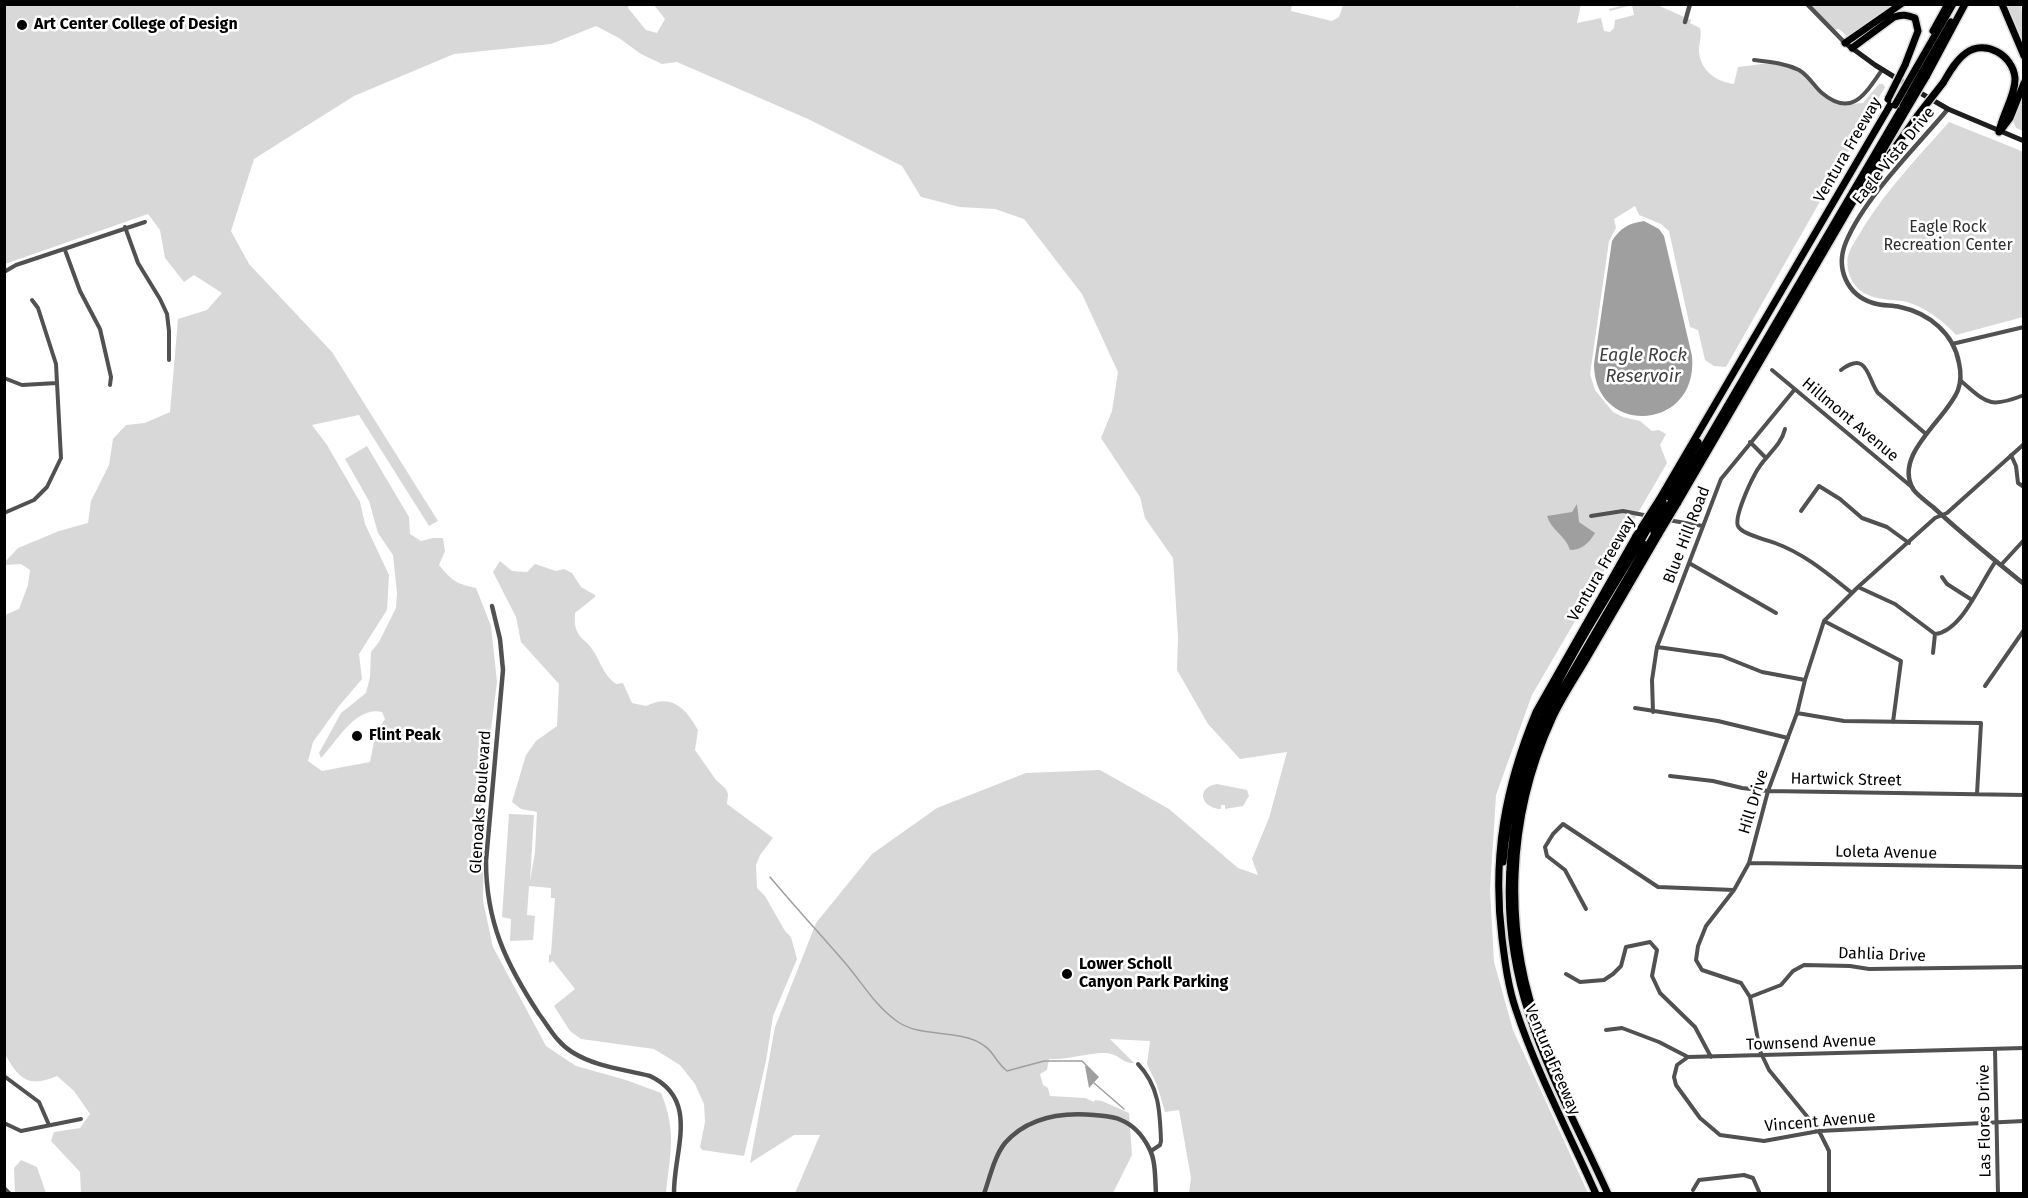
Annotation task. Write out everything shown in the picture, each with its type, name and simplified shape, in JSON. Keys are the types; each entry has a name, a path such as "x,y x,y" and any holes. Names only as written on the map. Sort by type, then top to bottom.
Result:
{"highway":[{"path":"1845,43 1901,4"},
{"name":"Ventura Freeway","path":"1610,1194 1541,1033 1531,1004 1518,945 1514,912 1514,876 1523,813 1537,755 1552,718 1656,533 1668,502 1688,466 1701,432 1862,154 1897,104 1916,71 1947,4"},
{"path":"1701,432 1897,104 1953,4"},
{"path":"1718,428 1897,104 1961,4"},
{"name":"Ventura Freeway","path":"1916,71 1965,4"},
{"path":"2002,4 2024,56"},
{"path":"1852,48 1894,17 1910,16 1915,18 1918,31 1916,71"},
{"path":"1864,182 1878,171 1960,58 1967,52 1982,48 1990,49 2004,56 2013,69 2014,88 2002,117 1999,132"},
{"path":"1999,132 2010,118 2024,83"},
{"name":"Ventura Freeway","path":"1598,1194 1526,1039 1515,1007 1503,948 1498,903 1499,848 1510,786 1536,712 1639,537 1668,502 1688,466 1718,428 1864,182 1897,104"}],"main road":[{"path":"1845,43 1882,69 1948,109 2024,141"}],"street":[{"path":"1685,22 1690,4"},
{"path":"1807,4 1845,43"},
{"path":"1754,60 1776,62 1800,71 1822,93 1840,102 1848,103 1857,102 1862,98 1882,69"},
{"name":"Eagle Vista Drive","path":"1948,109 1869,203 1846,240 1841,262 1846,283 1860,297 1875,304 1898,307 1920,314 1939,326 1952,344 1959,363 1961,381"},
{"path":"4,272 16,265 145,222"},
{"path":"126,227 138,263 160,298 167,314 169,360"},
{"path":"65,250 80,291 100,329 111,377 110,385"},
{"path":"4,513 34,500 47,488 56,472 62,448 54,356 38,308 32,300"},
{"path":"1952,344 2024,327"},
{"path":"1841,370 1854,363 1865,367 1878,393 1926,434"},
{"name":"Hillmont Avenue","path":"1772,370 1913,489"},
{"path":"4,378 22,385 57,383"},
{"path":"2024,395 2004,404 1985,401 1961,381 1948,409 1926,434 1912,456 1910,474 1913,489 2024,584"},
{"name":"Blue Hill Road","path":"1653,712 1652,680 1657,647 1721,479 1795,389"},
{"path":"1785,429 1780,442 1755,473 1737,516 1738,526 1741,530 1754,536 1802,555 1852,592"},
{"path":"1750,442 1766,458"},
{"name":"Hill Drive","path":"1749,997 1740,983 1702,970 1696,960 1698,946 1706,926 1734,890 1749,863 1768,791 1797,713 1824,621 1852,592 1935,519 1947,513 2024,444"},
{"path":"2011,455 2016,466 2018,483 2024,487"},
{"path":"1801,511 1818,486 1862,518 1887,527 1909,543"},
{"path":"1591,516 1623,511 1703,526"},
{"path":"2001,565 2024,540"},
{"path":"1858,587 1895,604 1935,634 1943,634 1950,629 1972,600 1996,561"},
{"path":"1689,563 1776,613"},
{"path":"1942,577 1947,584 1972,600"},
{"name":"Glenoaks Boulevard","path":"492,606 500,639 503,670 487,853 487,887 497,933 504,954 517,979 563,1045 593,1063 650,1076 672,1093 682,1123 674,1194"},
{"path":"1824,621 1900,661 1893,722"},
{"path":"1985,686 2024,630"},
{"path":"1933,653 1935,634"},
{"path":"1657,647 1722,656 1762,672 1805,680"},
{"path":"1635,708 1718,721 1788,738"},
{"path":"1797,713 1844,721 1981,723 1977,794"},
{"name":"Hartwick Street","path":"1670,776 1713,780 1742,788 1768,791 2024,795"},
{"path":"1586,909 1565,870 1547,856 1545,847 1563,824 1659,887 1734,890"},
{"name":"Loleta Avenue","path":"1749,863 2024,867"},
{"path":"1566,974 1580,982 1604,980 1621,966 1626,947 1650,942 1656,950 1652,976 1660,993 1695,1027 1712,1057"},
{"name":"Dahlia Drive","path":"1749,997 1781,985 1793,971 1804,965 1850,966 1869,969 2024,967"},
{"path":"1749,997 1763,1056 1769,1070 1820,1131 1829,1151 1829,1194"},
{"name":"Townsend Avenue","path":"1606,1030 1622,1028 1659,1042 1688,1057 2024,1048"},
{"name":"Las Flores Drive","path":"1995,1049 1998,1194"},
{"name":"Vincent Avenue","path":"1688,1057 1677,1065 1674,1077 1676,1085 1700,1118 1720,1135 1764,1141 1820,1131 2024,1121"},
{"path":"1137,1064 1148,1075 1156,1092 1161,1141 1160,1145 1151,1151"},
{"path":"4,1076 39,1102 49,1125"},
{"path":"984,1194 998,1154 1005,1143 1026,1126 1050,1116 1083,1114 1120,1119 1134,1128 1151,1151 1156,1194"},
{"path":"4,1123 21,1131 81,1119"},
{"path":"1693,1190 1699,1180 1744,1175 1754,1178 1760,1194"},
{"path":"4,1188 10,1194"}],"green space":[{"path":"629,4 628,8 646,30 657,33 665,19 654,5 1292,4 1291,11 1332,21 1339,17 1343,5 1513,4 1517,7 1520,4 1581,4 1577,23 1601,18 1604,31 1610,32 1614,28 1615,20 1634,15 1632,5 1610,11 1609,9 1624,5 1655,4 1691,20 1690,23 1700,28 1699,51 1702,64 1706,70 1722,81 1734,84 1738,67 1764,64 1784,65 1804,76 1828,99 1844,105 1863,103 1879,84 1883,84 1885,87 1726,367 1714,366 1705,360 1698,330 1690,327 1669,231 1661,224 1639,215 1635,206 1614,219 1616,228 1609,241 1590,374 1595,390 1613,412 1640,421 1652,431 1659,430 1666,434 1660,445 1667,463 1532,695 1496,795 1490,890 1494,962 1513,1030 1588,1193 1189,1193 1191,1178 1179,1110 1165,1112 1157,1085 1147,1064 1150,1041 1110,1039 1134,1063 1107,1053 1049,1059 1047,1070 1040,1074 1043,1085 1048,1088 1050,1096 1102,1101 1129,1113 1132,1155 1113,1193 795,1193 820,1135 794,1135 750,1163 775,1027 816,923 872,854 937,808 1026,773 1100,770 1169,809 1238,868 1258,875 1252,859 1269,818 1287,752 1240,759 1208,724 1177,670 1178,637 1173,558 1145,518 1140,497 1101,438 1112,411 1118,372 1082,294 1024,219 995,209 960,207 921,197 902,166 808,119 677,62 662,64 641,54 619,38 596,26 551,44 454,54 354,96 254,159 231,231 249,264 332,352 438,521 429,526 359,415 312,425 327,445 360,502 365,524 389,575 387,610 359,654 362,679 313,742 308,761 322,771 370,762 376,732 385,719 382,712 363,714 347,727 321,758 319,753 341,713 366,693 370,677 371,652 379,642 396,608 397,593 393,555 378,533 369,501 345,459 367,446 409,517 410,534 421,541 443,538 445,551 439,565 455,581 476,588 491,626 497,682 482,800 483,901 493,947 546,1046 576,1066 661,1093 671,1131 666,1193 81,1193 80,1172 51,1141 54,1132 80,1128 90,1114 74,1091 57,1076 39,1081 26,1079 20,1076 5,1054 5,615 19,609 28,585 30,570 21,564 5,565 5,562 18,548 59,531 88,523 91,501 109,465 113,439 126,425 145,423 170,412 178,319 207,310 222,293 194,275 184,282 165,258 160,230 148,214 5,264 5,5"},
{"path":"1888,4 1892,8 1848,37 1839,29 1834,30 1807,5"},
{"path":"2007,5 2021,5 2023,42"},
{"path":"2023,97 2023,131 2016,128 2013,121"},
{"name":"Eagle Rock Recreation Center","path":"1949,122 2024,152 2023,317 1956,335 1921,308 1907,302 1876,298 1861,291 1851,278 1847,262 1853,245 1882,200"},
{"path":"500,561 512,571 527,572 535,564 556,571 564,569 572,573 581,587 595,595 575,613 575,624 578,633 590,647 608,676 616,684 623,683 632,703 646,706 663,701 683,709 698,730 695,750 716,780 726,789 727,804 773,838 760,855 756,865 757,888 765,896 785,931 791,937 797,959 773,1016 766,1061 744,1156 702,1150 700,1147 705,1122 704,1104 695,1084 680,1065 654,1049 581,1039 570,1031 554,1006 575,989 553,961 549,963 555,898 551,898 551,888 529,886 527,915 535,916 533,940 510,941 511,919 502,917 509,814 534,815 530,881 535,852 537,812 521,809 512,802 526,755 536,741 557,726 559,684 521,642 516,617 493,572"},
{"path":"1217,784 1247,790 1249,796 1243,806 1225,809 1225,805 1221,805 1221,809 1212,807 1204,801 1203,796 1206,789"},
{"path":"21,1160 37,1167 46,1193 15,1193 14,1168"}],"water":[{"name":"Eagle Rock Reservoir","path":"1644,221 1659,229 1664,236 1692,356 1690,381 1680,400 1664,411 1646,416 1627,414 1610,404 1598,388 1594,364 1612,241 1625,227"},
{"path":"1577,504 1579,522 1595,533 1585,545 1570,550 1547,516 1572,512"},
{"path":"1087,1065 1099,1077 1089,1088 1085,1066"}],"waterway":[{"path":"770,877 876,1002 898,1022 916,1030 955,1035 981,1043 1007,1071 1044,1061 1082,1061 1086,1065"},
{"path":"1094,1083 1124,1109"}],"place":[{"name":"Art Center College of Design","path":"22,25"},
{"name":"Flint Peak","path":"357,736"},
{"name":"Lower Scholl Canyon Park Parking","path":"1067,974"}]}
